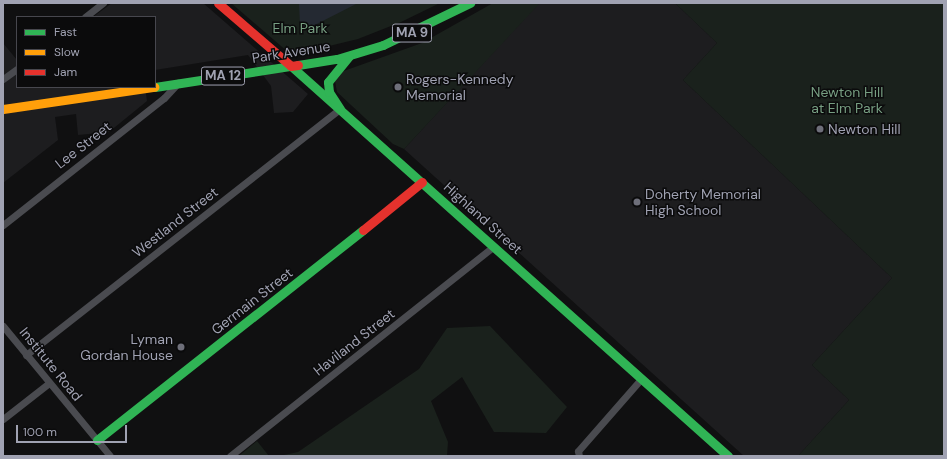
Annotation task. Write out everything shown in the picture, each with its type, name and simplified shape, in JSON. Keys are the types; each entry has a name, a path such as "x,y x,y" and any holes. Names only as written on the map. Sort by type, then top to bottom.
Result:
{"main road":[{"name":"Highland Street","path":"218,3 340,109 728,456"},
{"name":"Park Avenue","path":"156,87 351,55 396,40 470,3"},
{"path":"340,109 329,92 328,82 332,74 351,55"},
{"name":"Park Avenue","path":"3,109 148,88"},
{"name":"Germain Street","path":"97,440 422,182"}],"street":[{"path":"86,16 103,3"},
{"path":"3,79 16,70"},
{"name":"Lee Street","path":"3,226 164,98 178,83"},
{"name":"Westland Street","path":"26,355 340,109"},
{"name":"Haviland Street","path":"230,456 494,246"},
{"name":"Institute Road","path":"3,326 110,456"},
{"path":"579,456 578,451 641,379"},
{"path":"3,419 49,383"}],"shaded area":[{"path":"112,3 203,3 308,94 293,112 274,113 271,86 248,55 156,70 156,16 94,16"},
{"path":"299,3 358,3 305,30 300,24"},
{"name":"Doherty Memorial High School","path":"539,3 675,3 717,43 683,80 892,278 812,365 849,400 798,456 744,456 404,149"},
{"path":"3,43 16,59 16,88 145,88 147,101 109,132 78,135 76,114 55,117 58,140 3,183"}],"green space":[{"name":"Elm Park","path":"231,3 440,3 401,22 358,39 300,53 288,52"},
{"path":"493,3 540,3 404,149 393,144 337,92 335,81 341,72 422,43"},
{"name":"Newton Hill at Elm Park","path":"675,3 944,3 944,456 798,456 849,400 812,365 892,278 683,80 717,43"},
{"path":"490,326 567,407 546,433 494,432 462,377 431,401 448,442 447,456 279,456 298,452 419,369 447,328"},
{"path":"257,441 269,456 239,456"}],"traffic: fast":[{"path":"298,65 337,59 383,45 470,3"},
{"path":"340,109 329,92 328,82 349,56"},
{"path":"291,66 728,456"},
{"path":"156,87 291,66"},
{"path":"97,440 363,230"}],"traffic: slow":[{"path":"3,109 147,88"}],"traffic: jam":[{"path":"218,3 291,66 298,65"},
{"path":"363,230 422,182"}],"place":[{"name":"Rogers-Kennedy Memorial","path":"398,87"},
{"name":"Newton Hill","path":"820,129"},
{"name":"Doherty Memorial High School","path":"637,202"},
{"name":"Lyman Gordan House","path":"181,347"}]}
